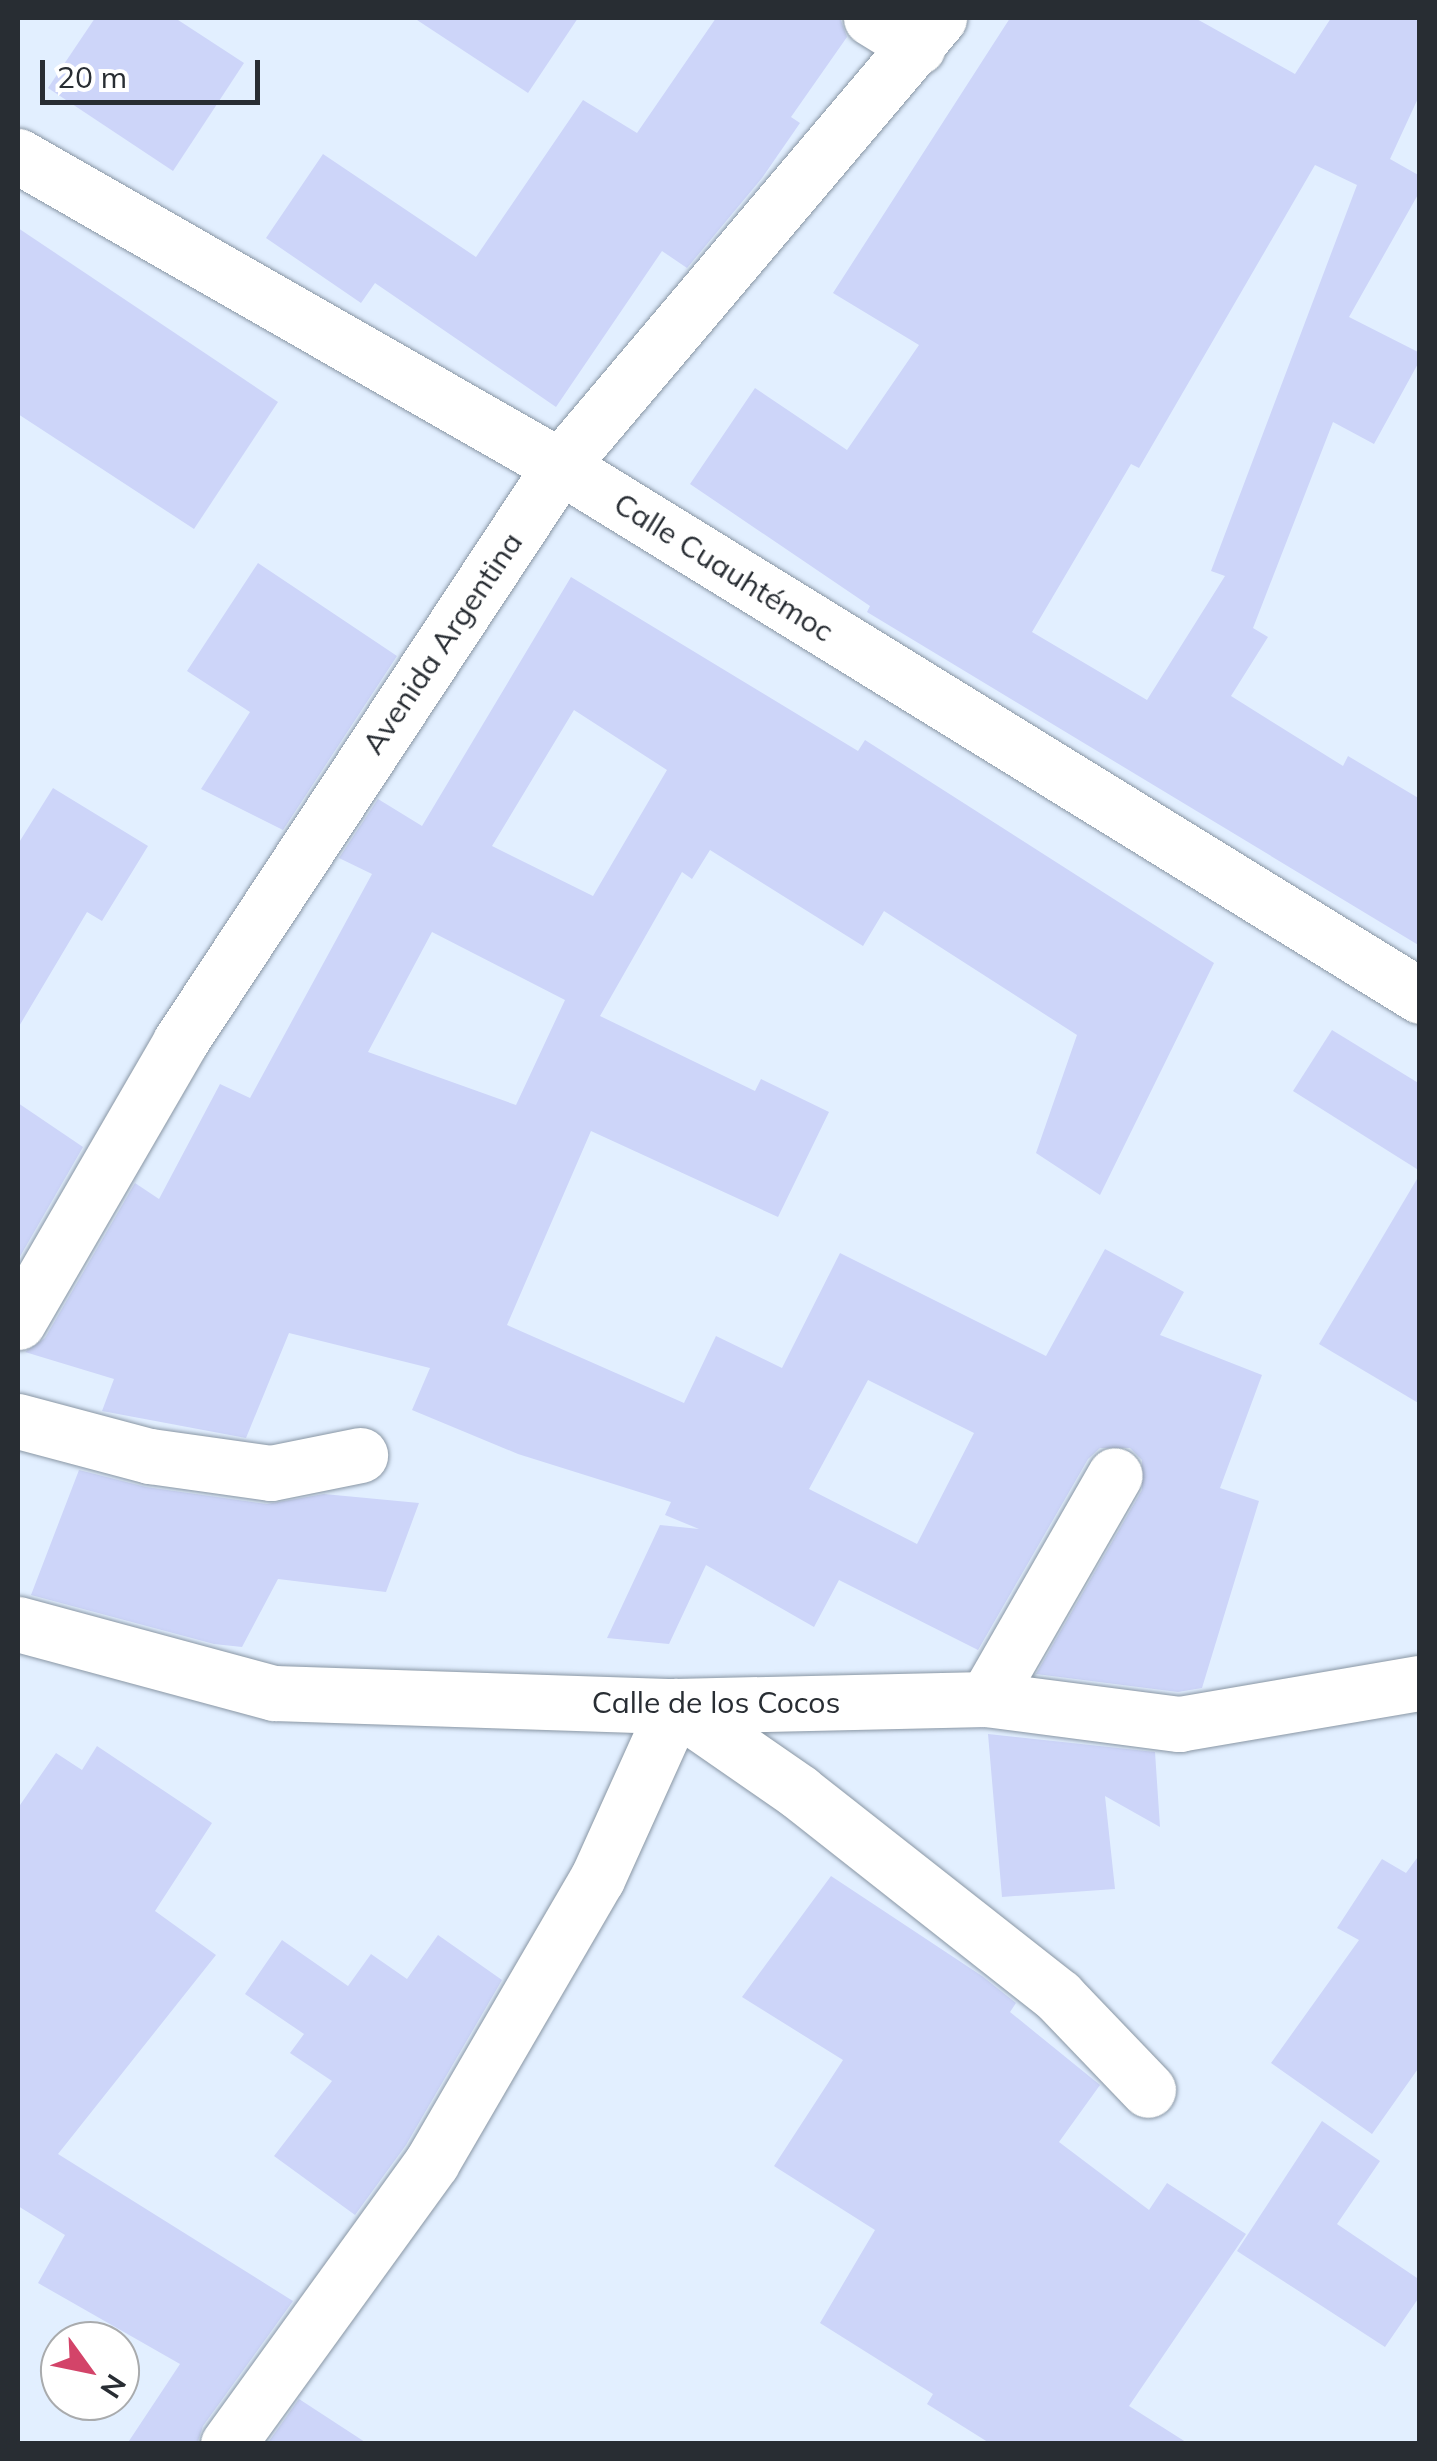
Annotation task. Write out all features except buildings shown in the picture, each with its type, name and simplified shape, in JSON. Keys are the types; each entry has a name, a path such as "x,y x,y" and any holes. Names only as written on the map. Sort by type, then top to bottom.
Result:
{"street":[{"path":"871,18 928,32"},
{"name":"Avenida Argentina","path":"18,1322 180,1042 560,466 928,32"},
{"name":"Calle Cuauhtémoc","path":"18,156 560,466 1420,996"},
{"path":"18,1421 150,1456 272,1473 360,1455"},
{"path":"986,1699 1115,1475"},
{"name":"Calle de los Cocos","path":"18,1624 274,1693 675,1706 986,1699 1178,1724 1420,1682"},
{"path":"228,2444 432,2162 596,1878 675,1706 799,1792 1058,1996 1148,2090"}]}
